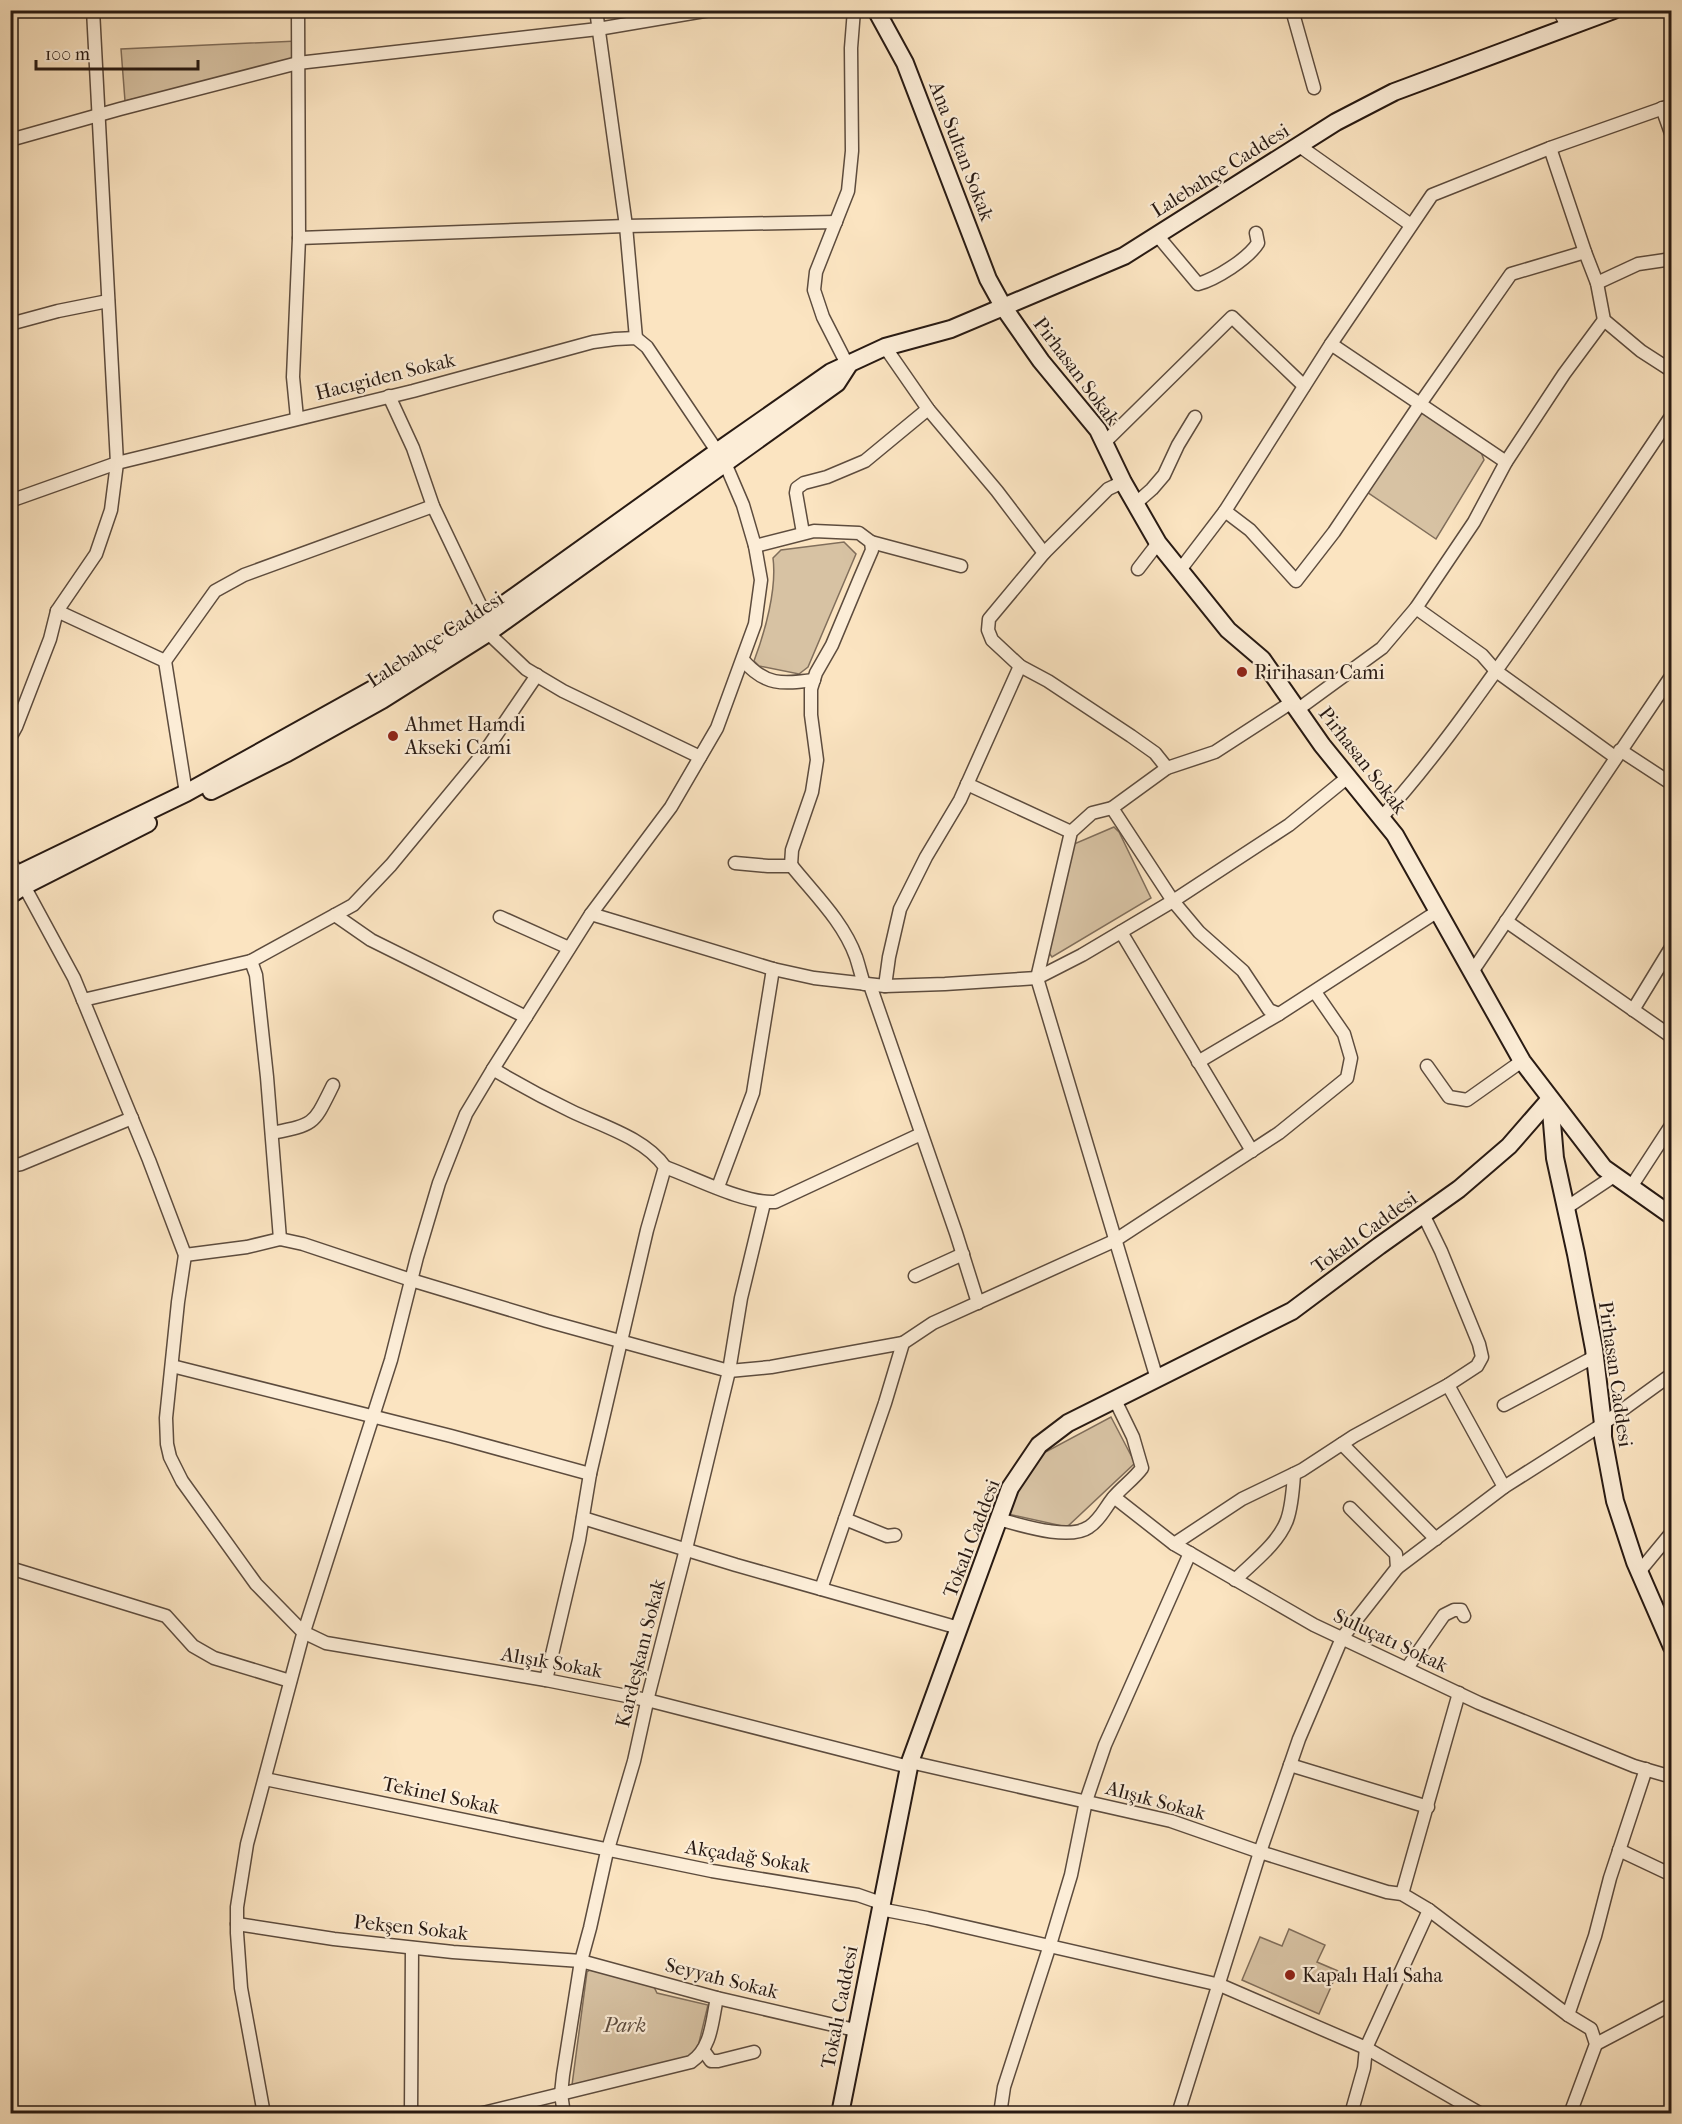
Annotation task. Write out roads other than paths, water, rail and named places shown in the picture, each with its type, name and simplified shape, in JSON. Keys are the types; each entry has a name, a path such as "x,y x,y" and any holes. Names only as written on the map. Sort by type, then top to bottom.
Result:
{"street":[{"path":"10,738 50,639 57,611 96,554 111,510 117,463 93,10"},
{"path":"297,418 294,378 299,238 298,10"},
{"path":"264,2114 241,1988 237,1907 247,1844 303,1632 374,1417 411,1280 454,1141 466,1114 493,1069 591,914 671,807 717,728 756,624 761,580 755,546 743,505 722,457 647,347 636,338 626,226 596,10"},
{"path":"10,140 298,63 598,29 711,10"},
{"path":"848,366 823,316 814,290 816,272 848,191 852,151 851,48 854,10"},
{"name":"Ana Sultan Sokak","path":"876,10 905,63 988,279 1004,308"},
{"path":"1292,10 1314,88"},
{"path":"1559,10 1568,27"},
{"name":"Lalebahçe Caddesi","path":"14,879 287,753 382,700 722,457 831,372 885,347 951,329 1124,256 1336,122 1394,92 1614,10"},
{"path":"1180,570 1225,511 1330,344 1432,195 1550,148 1667,107 1671,136"},
{"path":"1298,146 1411,225"},
{"path":"1550,148 1584,252 1597,283 1605,321 1641,351 1671,371"},
{"path":"299,238 626,226 836,222"},
{"path":"1157,235 1198,284 1210,281 1253,251 1258,243 1256,233"},
{"path":"1225,511 1250,530 1296,581 1334,532 1511,274 1584,252"},
{"path":"1597,283 1638,264 1671,259"},
{"path":"10,324 108,301"},
{"name":"Pirhasan Sokak","path":"1004,308 1041,361 1098,430 1123,482 1158,543 1228,630 1262,659 1322,745 1395,835 1522,1061 1609,1172 1671,1216"},
{"path":"1104,443 1232,317 1304,386"},
{"path":"1157,1379 1037,978 1071,832 1092,813 1112,808 1167,768 1215,752 1294,706 1382,648 1416,608 1474,522 1506,462 1564,374 1605,321"},
{"name":"Hacıgiden Sokak","path":"10,501 117,463 389,396 593,342 636,338"},
{"path":"1330,344 1506,462"},
{"path":"885,347 928,409 997,491 1044,553"},
{"path":"389,396 412,448 433,506 487,625 526,669 563,691 700,757"},
{"path":"803,533 797,488 804,483 827,477 865,461 928,409"},
{"path":"1381,818 1410,786 1496,671 1599,525 1671,416"},
{"path":"1135,504 1164,475 1195,417"},
{"path":"1123,482 1108,489 1044,553 989,619 988,630 992,640 1020,666 1048,681 1131,736 1155,753 1167,768"},
{"path":"186,793 165,661 215,591 244,575 433,506"},
{"path":"755,546 814,531 859,533 871,542 961,566"},
{"path":"871,542 872,550 811,689 811,714 817,760 812,792 792,850 792,866 830,911 856,956 921,1134 978,1303"},
{"path":"1138,569 1150,557 1158,543"},
{"path":"1416,608 1482,655 1496,671 1617,754 1671,784"},
{"path":"57,611 165,661"},
{"name":"Lalebahçe Caddesi","path":"14,879 186,793 487,625"},
{"path":"743,660 755,674 776,682 785,684 814,680"},
{"path":"885,986 900,909 967,784 1020,666"},
{"path":"83,1000 251,961 353,905 391,865 486,750 537,675"},
{"path":"1472,972 1671,675"},
{"path":"591,914 773,969 814,978 885,986 1037,978 1074,960 1173,901 1288,825 1348,777"},
{"path":"967,784 1071,832"},
{"path":"1112,808 1173,901 1199,932 1243,971 1269,1010 1279,1014"},
{"path":"735,863 792,866"},
{"path":"14,879 74,978 186,1255 166,1418 170,1458 182,1481 256,1584 303,1632"},
{"path":"1198,1062 1315,992 1438,911"},
{"path":"335,915 371,940 526,1017"},
{"path":"500,917 569,948"},
{"path":"1506,921 1671,1037"},
{"path":"1121,932 1252,1151"},
{"path":"1633,1010 1671,946"},
{"path":"251,961 255,975 272,1133 280,1239"},
{"path":"718,1187 753,1093 773,969"},
{"path":"186,1255 247,1247 280,1239 303,1244 411,1280 729,1371 771,1367 903,1343 933,1323 1114,1241 1279,1133 1347,1078 1351,1058 1344,1034 1315,992"},
{"path":"1427,1066 1449,1097 1467,1100 1522,1061"},
{"path":"493,1069 530,1091 640,1144 665,1167 742,1197 764,1203 775,1202 921,1134"},
{"path":"272,1133 302,1127 311,1122 318,1115 333,1085"},
{"name":"Pirhasan Caddesi","path":"1550,1099 1555,1158 1594,1357 1603,1437 1615,1501 1639,1572 1671,1647"},
{"name":"Tokalı Caddesi","path":"840,2114 909,1764 1010,1488 1039,1445 1068,1423 1292,1311 1460,1189 1509,1146 1550,1099"},
{"path":"10,1166 21,1164 132,1118"},
{"path":"1631,1187 1671,1124"},
{"path":"546,1680 583,1518 590,1474 647,1230 665,1167"},
{"path":"1566,1208 1609,1172"},
{"name":"Kardeşkanı Sokak","path":"564,2114 561,2094 570,2022 581,1961 608,1850 634,1761 647,1700 729,1371 741,1298 764,1203"},
{"path":"1174,1544 1242,1499 1294,1474 1477,1366 1482,1357 1457,1287 1423,1214"},
{"path":"915,1276 963,1254"},
{"path":"821,1589 903,1343"},
{"path":"1504,1404 1594,1357"},
{"path":"172,1366 452,1436 590,1474"},
{"path":"1178,2114 1260,1852 1299,1739 1342,1638 1397,1568 1504,1486 1603,1424 1671,1374"},
{"path":"1448,1384 1504,1486"},
{"path":"998,1519 1066,1533 1078,1533 1095,1523 1114,1497 1143,1468 1133,1437 1115,1400"},
{"path":"1342,1444 1436,1539"},
{"path":"1235,1580 1273,1541 1287,1521 1293,1493 1294,1474"},
{"name":"Suluçatı Sokak","path":"1114,1497 1174,1544 1314,1625 1459,1693 1671,1777"},
{"path":"1350,1508 1396,1554 1397,1568"},
{"path":"583,1518 958,1628"},
{"path":"845,1519 887,1536 895,1535"},
{"path":"1639,1572 1671,1532"},
{"path":"1000,2114 1004,2087 1071,1875 1086,1801 1105,1745 1190,1553"},
{"path":"10,1568 166,1616 193,1646 214,1658 290,1681"},
{"path":"1407,1668 1444,1615 1454,1610 1461,1610 1464,1616"},
{"name":"Alışık Sokak","path":"303,1632 326,1643 546,1680 647,1700 909,1764 1171,1821 1260,1852 1387,1892 1402,1894"},
{"path":"1459,1693 1402,1894 1429,1911 1568,2015 1591,2029 1596,2044 1570,2114"},
{"path":"1290,1766 1428,1807"},
{"path":"1568,2015 1595,1936 1619,1850 1646,1769"},
{"name":"Tekinel Sokak","path":"265,1779 608,1850"},
{"name":"Akçadağ Sokak","path":"608,1850 712,1871 858,1895 880,1906 1220,1985 1366,2048 1481,2114"},
{"path":"1619,1850 1671,1875"},
{"path":"1351,2114 1364,2068 1366,2048 1429,1911"},
{"name":"Pekşen Sokak","path":"237,1924 412,1948 581,1961"},
{"path":"411,2114 412,1948"},
{"name":"Seyyah Sokak","path":"581,1961 717,1998 855,2030"},
{"path":"479,2114 691,2062 707,2044 717,1998"},
{"path":"1596,2044 1671,2004"},
{"path":"703,2050 711,2061 754,2052"}],"place":[{"name":"Pirihasan Cami","path":"1242,672"},
{"name":"Ahmet Hamdi Akseki Cami","path":"393,736"},
{"name":"Kapalı Halı Saha","path":"1290,1975"}],"park label":[{"name":"Park","path":"625,2025"}]}
